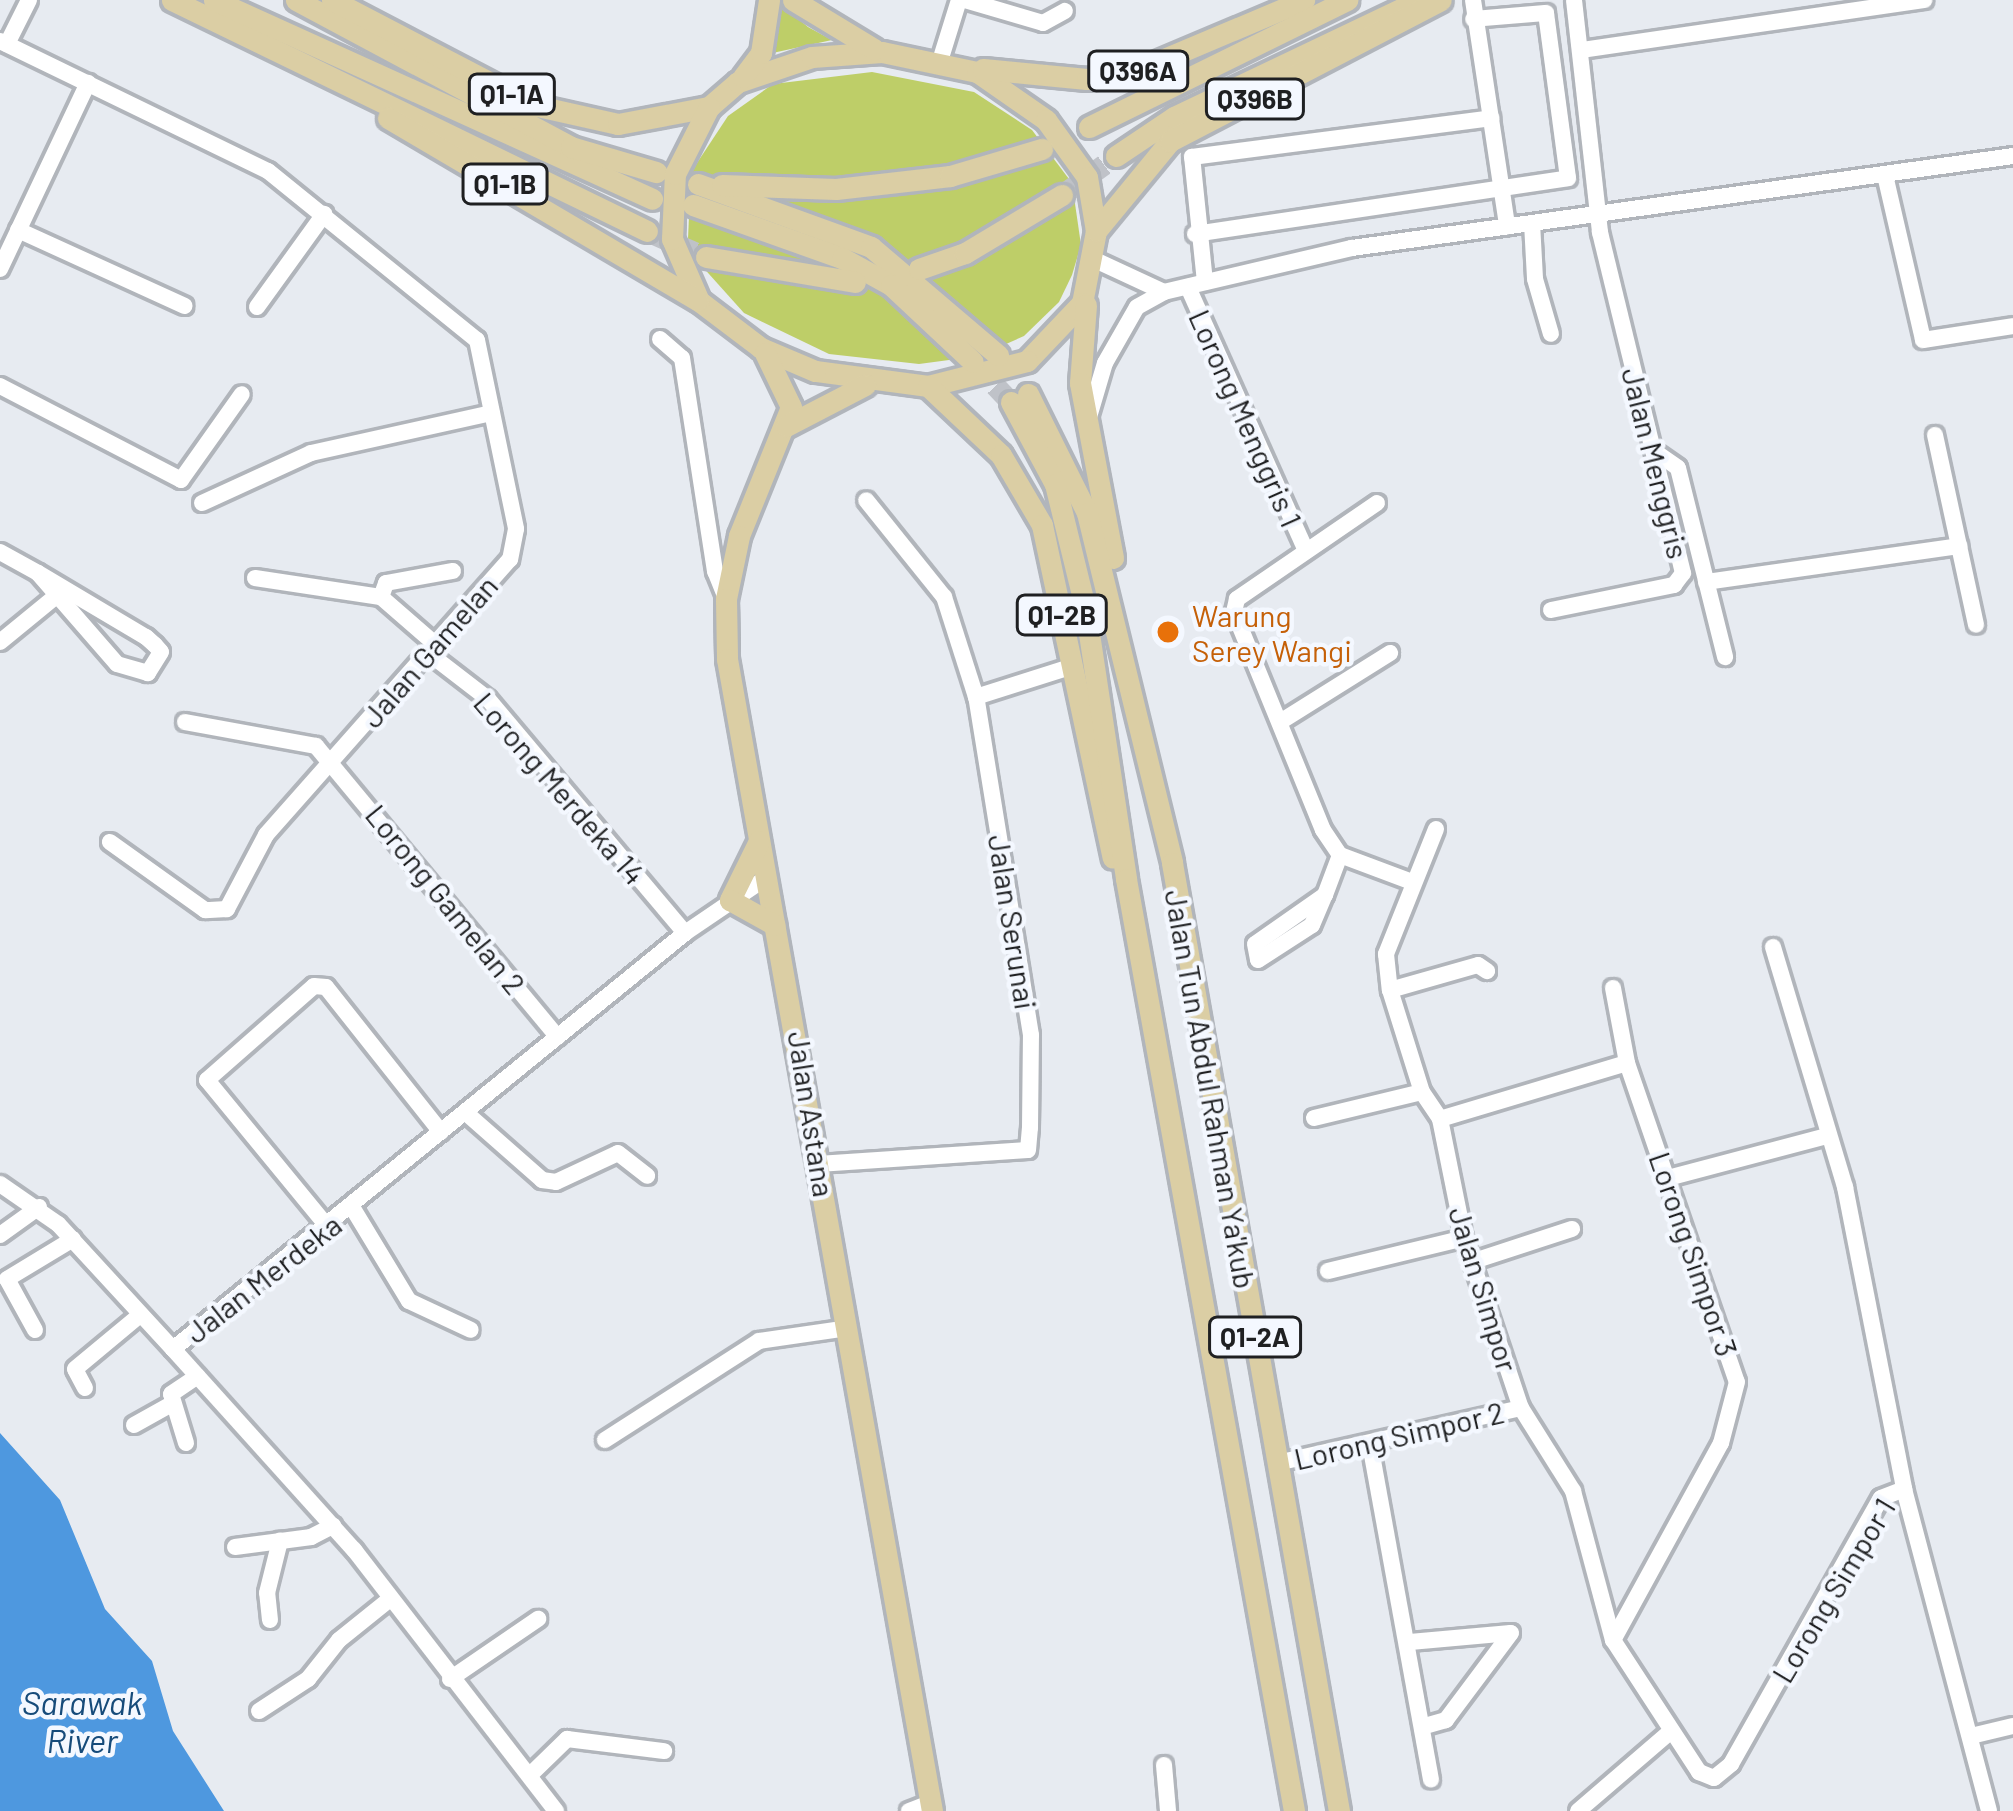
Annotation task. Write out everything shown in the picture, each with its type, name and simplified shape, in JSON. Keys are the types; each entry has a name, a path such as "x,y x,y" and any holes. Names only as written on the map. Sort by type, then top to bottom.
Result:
{"main road":[{"name":"Q1-1B","path":"172,0 314,67 699,301"},
{"path":"214,0 652,199"},
{"path":"296,0 571,147 656,172"},
{"name":"Q1-1A","path":"332,0 532,105 618,124 709,107"},
{"path":"738,82 795,60 882,52 949,63 1005,86 1070,145 1092,192 1095,260 1072,320 1028,361 928,386 815,371 761,348 699,301 677,260 671,200 685,148 709,107 761,53 769,0"},
{"path":"793,0 882,52"},
{"name":"Q396A","path":"949,63 1047,77 1131,74 1304,0"},
{"path":"1089,127 1348,0"},
{"path":"1116,156 1174,117 1420,0"},
{"name":"Q396B","path":"1096,231 1171,141 1441,0"},
{"path":"314,67 646,232"},
{"path":"695,195 836,189 950,176 1042,148"},
{"path":"695,195 871,247 998,355"},
{"path":"695,195 842,258 890,285 974,362"},
{"path":"920,269 965,253 1061,195"},
{"path":"706,257 855,282"},
{"name":"Q1-2A","path":"1088,285 1080,383 1086,430 1174,818 1172,863"},
{"path":"761,348 789,392 787,426 875,382"},
{"name":"Q1-2B","path":"928,386 1020,480 1042,525 1107,848 1126,879"},
{"path":"1126,879 1068,519 1019,398 1088,513 1172,863"},
{"name":"Jalan Astana","path":"787,426 747,511 726,598 731,692 848,1328 924,1808"},
{"path":"758,841 730,900 775,925"},
{"name":"Jalan Tun Abdul Rahman Ya'kub","path":"1172,863 1339,1811"},
{"name":"Jalan Tun Abdul Rahman Ya'kub","path":"1126,879 1294,1811"}],"street":[{"name":"Jalan Gamelan","path":"29,0 4,42 268,171 477,340 517,543 266,835 227,910 205,910 110,842"},
{"path":"949,63 962,0 1043,23 1065,11"},
{"name":"Jalan Menggris","path":"1550,610 1681,580 1600,232 1604,215 1574,0"},
{"path":"1582,50 1924,0"},
{"path":"1195,234 1502,188 1564,180 1570,172 1542,10 1473,9 1502,188 1507,226"},
{"path":"0,268 88,83"},
{"name":"Lorong Menggris 1","path":"1305,548 1197,285 1192,157 1491,118"},
{"path":"1086,430 1105,362 1137,307 1164,292 1304,256 2013,156"},
{"path":"1885,175 1923,340 2013,326"},
{"path":"257,307 324,214"},
{"path":"1532,223 1535,279 1551,334"},
{"path":"18,230 185,306"},
{"path":"1095,260 1164,292"},
{"path":"660,339 682,358 715,571 726,598"},
{"path":"0,386 181,480 242,394"},
{"path":"202,503 310,453 492,413"},
{"path":"1935,435 1976,625"},
{"path":"1654,452 1678,468 1725,657"},
{"name":"Jalan Serunai","path":"818,1164 1028,1150 1031,1034 976,697 944,597 866,500"},
{"name":"Lorong Menggris 1","path":"1340,855 1234,612 1238,599 1305,548 1377,503"},
{"path":"1706,582 1959,546"},
{"path":"0,552 38,573 161,652 148,673 131,674 55,598 38,573"},
{"path":"255,578 381,597 386,583 453,571"},
{"name":"Lorong Merdeka 14","path":"381,597 488,699 685,933"},
{"path":"0,642 55,598"},
{"path":"1280,722 1390,653"},
{"path":"976,697 1073,666"},
{"path":"185,722 316,746 331,762"},
{"name":"Lorong Gamelan 2","path":"331,762 558,1037"},
{"name":"Jalan Simpor","path":"1436,829 1386,954 1390,990 1422,1092 1440,1118 1464,1238 1478,1260 1521,1408 1573,1491 1613,1640 1699,1772"},
{"path":"1325,895 1340,855 1412,881"},
{"name":"Jalan Merdeka","path":"556,1811 334,1526 173,1349 685,933 766,878"},
{"path":"1773,947 1827,1136 1892,1398 1904,1489"},
{"path":"1390,990 1478,965 1487,971"},
{"path":"327,1226 207,1080 314,986 326,987 442,1132"},
{"name":"Lorong Simpor 3","path":"1613,988 1627,1063 1737,1397 1721,1443 1613,1640"},
{"path":"1440,1118 1627,1063"},
{"path":"1314,1118 1422,1092"},
{"path":"465,1112 542,1180 556,1182 618,1154 647,1176"},
{"path":"1668,1178 1827,1136"},
{"path":"0,1184 39,1207 73,1239 173,1349"},
{"path":"0,1235 39,1207"},
{"path":"352,1208 409,1300 471,1330"},
{"path":"1478,1260 1572,1229"},
{"path":"1328,1271 1464,1238"},
{"path":"35,1330 7,1279 73,1239"},
{"path":"85,1388 75,1369 140,1315"},
{"path":"605,1440 759,1341 848,1328"},
{"path":"186,1443 170,1405 171,1394 197,1376"},
{"path":"134,1425 170,1405"},
{"name":"Lorong Simpor 2","path":"1277,1463 1521,1408"},
{"path":"1370,1444 1410,1642 1431,1779"},
{"name":"Lorong Simpor 1","path":"1699,1772 1714,1778 1730,1764 1881,1498 1904,1489 1989,1811"},
{"path":"235,1547 334,1526"},
{"path":"270,1620 267,1593 280,1541"},
{"path":"259,1711 308,1679 339,1640 390,1599"},
{"path":"450,1679 538,1618"},
{"path":"1410,1642 1511,1633 1446,1720 1425,1726"},
{"path":"1971,1736 2013,1726"},
{"path":"1578,1811 1670,1732"},
{"path":"530,1775 567,1739 580,1736 664,1751"},
{"path":"1164,1765 1168,1811"}],"green space":[{"path":"779,3 808,27 832,40 768,54"},
{"path":"872,72 974,92 1032,130 1072,183 1081,245 1072,275 1059,302 1024,336 979,356 919,364 829,354 744,313 700,264 688,239 691,172 728,116 773,84"}],"water":[{"name":"Sarawak River","path":"0,1433 60,1500 105,1609 152,1661 173,1731 224,1811 0,1811"}],"tunnel":[{"path":"1062,195 1116,156"},
{"path":"647,231 706,257"},
{"path":"974,363 1011,402"}],"place":[{"name":"Warung Serey Wangi","path":"1168,632"}]}
